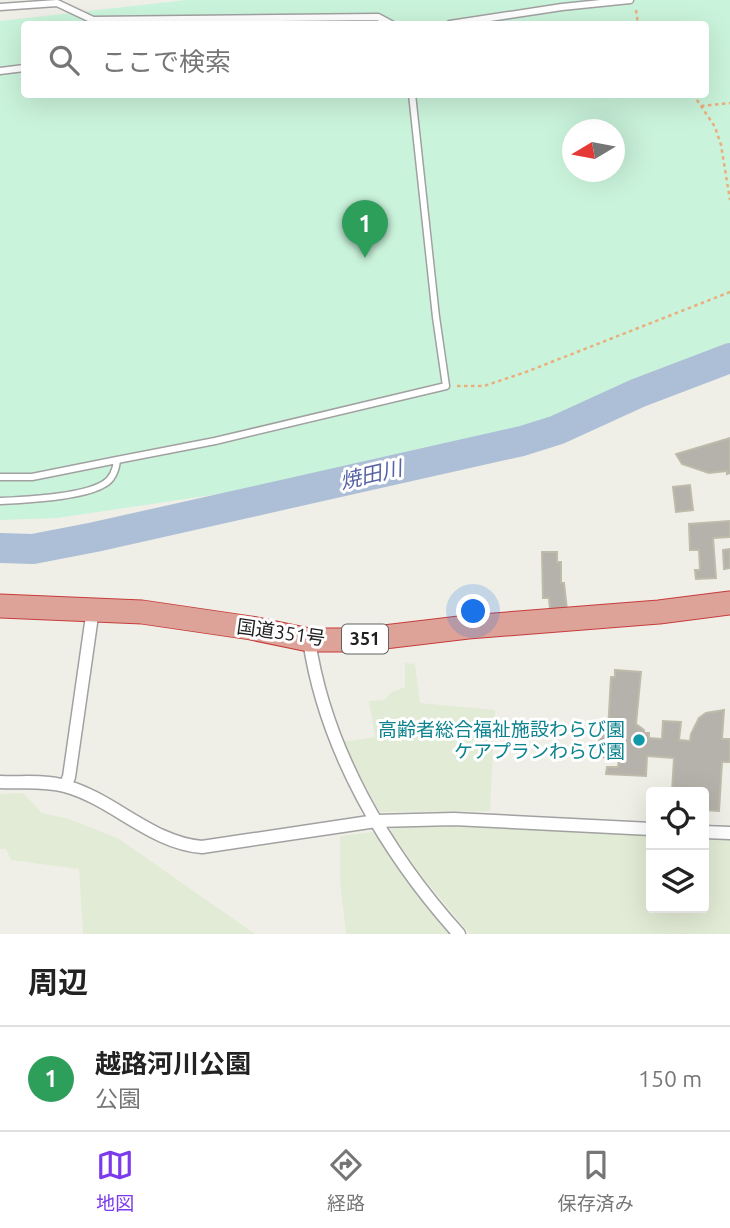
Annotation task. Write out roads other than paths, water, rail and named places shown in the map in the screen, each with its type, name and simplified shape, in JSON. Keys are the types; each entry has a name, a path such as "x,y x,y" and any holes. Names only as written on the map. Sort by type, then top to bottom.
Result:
{"highway":[{"name":"国道351号","path":"0,606 93,609 195,619 309,640 359,640 468,627 659,612 730,603"}],"street":[{"path":"65,786 69,777 93,609"},
{"path":"309,640 313,669 325,714 343,757 376,821 409,871 459,934"},
{"path":"0,782 65,786 186,846 202,847 376,821 454,819 646,829"},
{"path":"709,832 730,833"}],"lane":[{"path":"470,21 632,0"},
{"path":"0,7 57,3 93,20 378,17 385,21"},
{"path":"0,71 21,68"},
{"path":"0,477 33,477 227,438 446,386 412,98"},
{"path":"0,501 44,498 89,490 103,485 111,478 117,460"}],"waterway":[{"name":"焼田川","path":"0,548 33,549 95,537 522,441 557,430 638,393 730,358"}],"place":[{"name":"越路河川公園","path":"365,258"},
{"name":"高齢者総合福祉施設わらび園 ケアプランわらび園","path":"639,740"}]}
